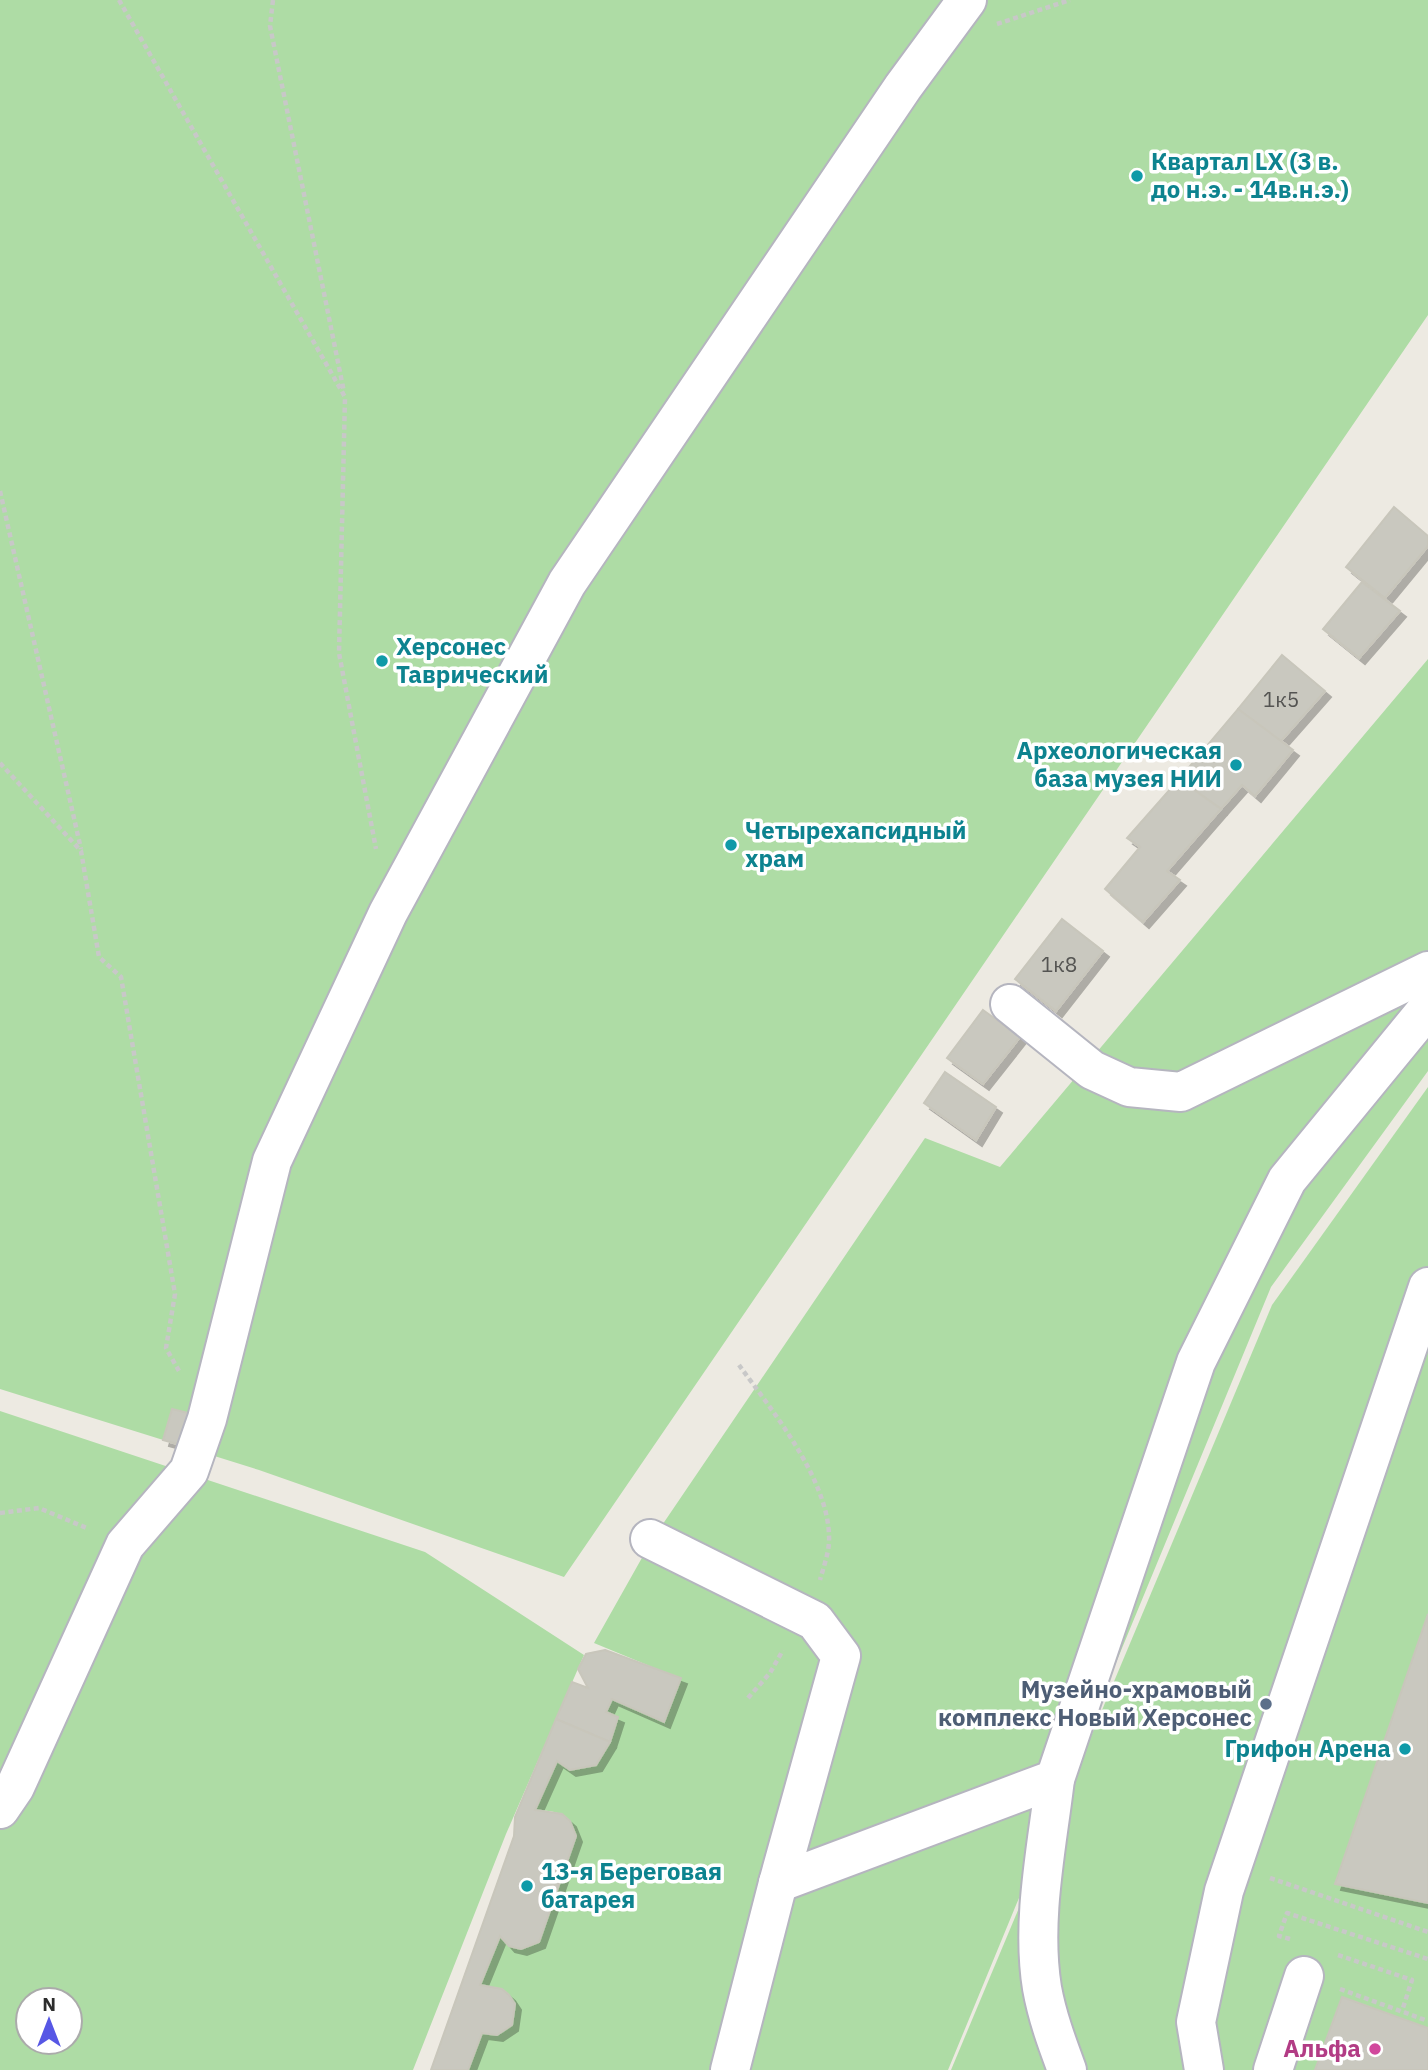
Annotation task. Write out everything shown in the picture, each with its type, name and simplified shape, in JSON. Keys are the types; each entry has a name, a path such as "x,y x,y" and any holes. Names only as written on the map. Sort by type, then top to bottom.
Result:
{"lane":[{"path":"0,1809 15,1787 125,1545 189,1471 207,1419 272,1161 388,913 567,583 903,87 967,0"},
{"path":"1010,1004 1092,1070 1129,1087 1181,1093 1428,971"},
{"path":"1067,2070 1042,1987 1039,1954 1040,1915 1055,1779 1196,1362 1287,1180 1428,1008"},
{"path":"1204,2070 1196,2022 1224,1891 1428,1287"},
{"path":"650,1539 815,1622 841,1656 730,2070"},
{"path":"778,1883 1055,1779"},
{"path":"1273,2070 1318,1965"}],"path":[{"path":"119,0 345,397"},
{"path":"273,0 270,26 345,397 339,653 388,913"},
{"path":"0,491 81,851 99,957 121,977 175,1294 166,1348 207,1419"},
{"path":"0,763 81,851"},
{"path":"739,1365 785,1428 822,1498 829,1543 818,1589 770,1673 748,1698"},
{"path":"0,1513 39,1508 125,1545"},
{"path":"1233,1866 1428,1931"},
{"path":"1292,1940 1279,1936 1287,1913 1428,1959"},
{"path":"1318,1965 1412,1980 1402,2011"},
{"path":"1318,1965 1402,2011 1428,2021"}],"green space":[{"path":"0,0 1428,0 1428,315 564,1577 259,1470 0,1389"},
{"path":"1428,659 1428,1071 1271,1287 948,2070 468,2070 482,2033 502,2032 513,2019 515,2004 502,1989 480,1985 500,1936 509,1945 518,1948 539,1942 575,1836 566,1818 550,1811 535,1810 557,1761 570,1770 596,1765 618,1717 606,1712 612,1699 664,1721 681,1679 594,1643 652,1540 925,1138 1000,1167"},
{"name":"Музейно-храмовый комплекс Новый Херсонес","path":"1428,1087 1428,2070 951,2070 1272,1305"},
{"path":"0,1411 425,1552 584,1655 506,1834 413,2070 0,2070"}],"building":[{"path":"1394,507 1428,536 1428,546 1385,598 1346,567"},
{"path":"1362,582 1400,611 1359,658 1323,629"},
{"path":"1282,655 1325,691 1281,741 1238,709"},
{"name":"Археологическая база музея НИИ","path":"1238,709 1293,750 1255,796 1242,785 1221,809 1179,779"},
{"path":"1179,779 1221,809 1167,871 1180,880 1143,922 1105,889 1140,847 1127,838"},
{"path":"1062,919 1103,951 1056,1011 1015,979"},
{"path":"983,1010 1020,1037 983,1084 947,1058"},
{"path":"945,1072 996,1107 976,1140 924,1103"},
{"path":"172,1409 200,1416 192,1448 163,1440"},
{"name":"Грифон Арена","path":"1428,1614 1428,1903 1335,1884"},
{"path":"605,1650 681,1678 664,1722 612,1699 606,1712 618,1717 610,1742 556,1719 572,1682 588,1688 578,1669 586,1654"},
{"name":"13-я Береговая батарея","path":"556,1719 610,1742 596,1765 570,1770 557,1761 535,1810 562,1814 570,1821 576,1836 539,1942 521,1949 509,1946 500,1936 480,1985 502,1989 509,1995 515,2004 512,2025 497,2035 482,2033 468,2070 431,2070 514,1836 515,1817"},
{"name":"Альфа","path":"1342,1997 1428,2028 1428,2070 1315,2070"}],"place":[{"name":"Квартал LX (3 в. до н.э. - 14в.н.э.)","path":"1137,176"},
{"name":"Херсонес Таврический","path":"382,661"},
{"name":"Археологическая база музея НИИ","path":"1236,765"},
{"name":"Четырехапсидный храм","path":"731,845"},
{"name":"Музейно-храмовый комплекс Новый Херсонес","path":"1266,1704"},
{"name":"Грифон Арена","path":"1405,1749"},
{"name":"13-я Береговая батарея","path":"527,1886"},
{"name":"Альфа","path":"1375,2049"}]}
